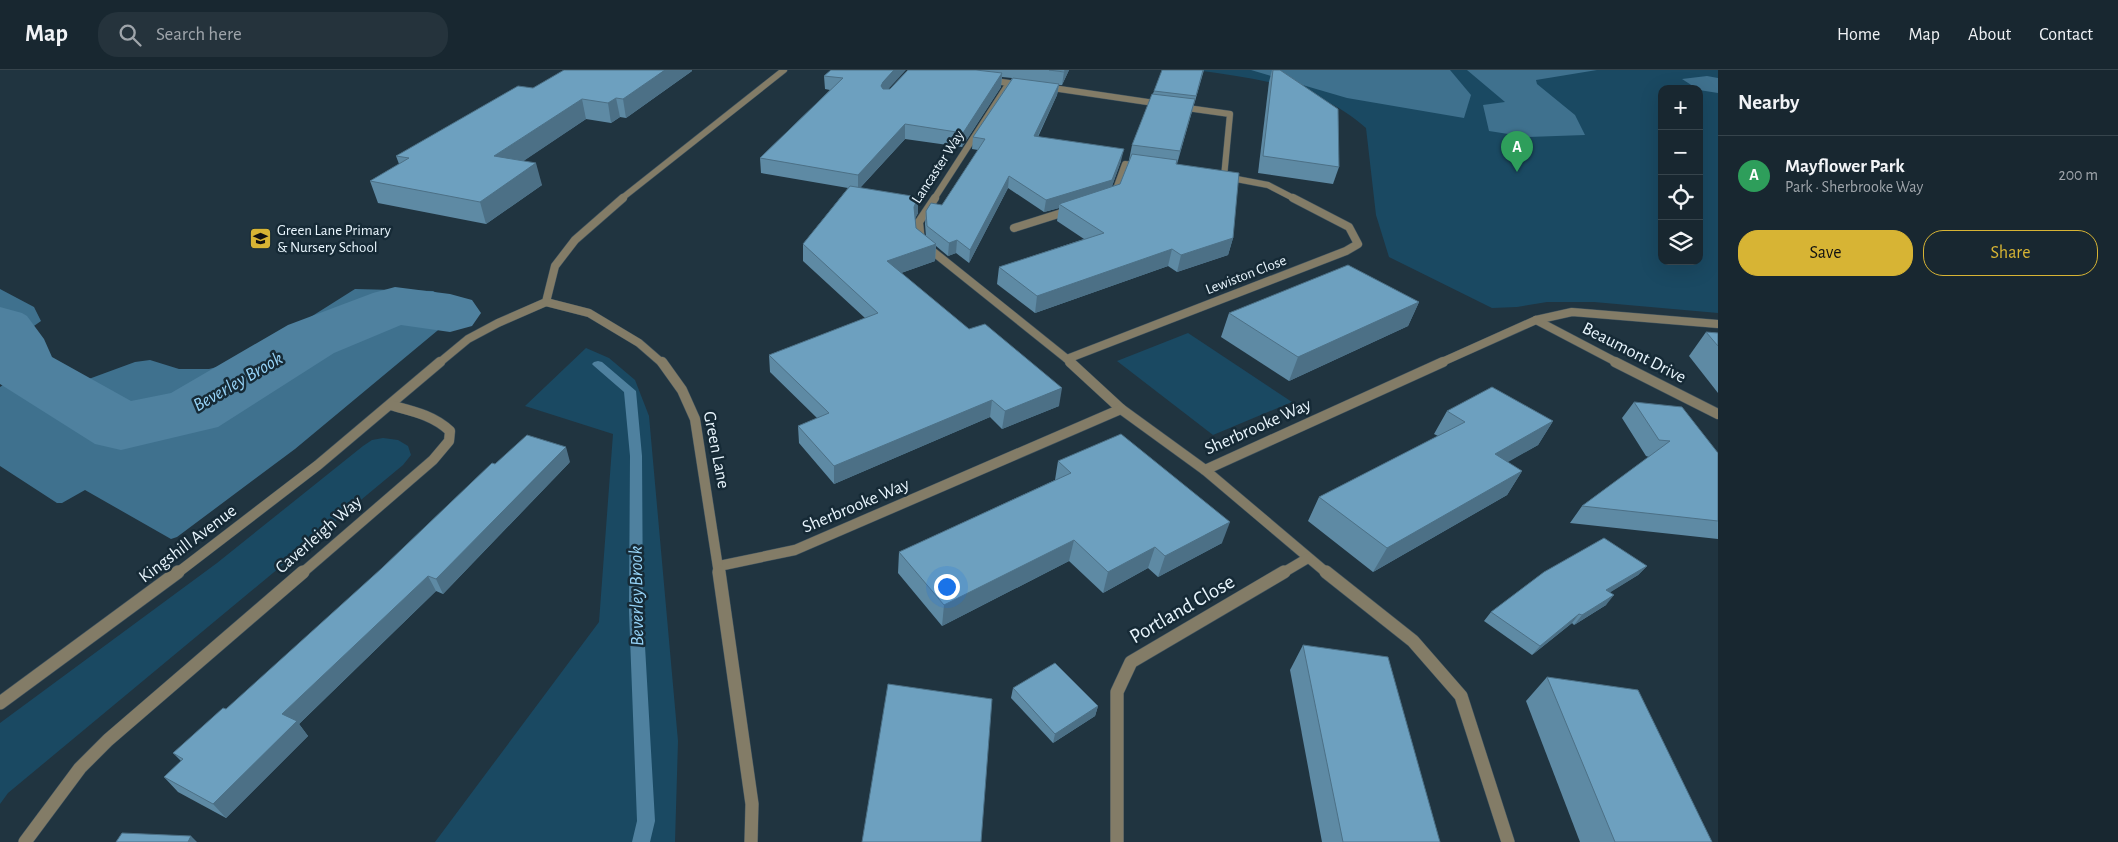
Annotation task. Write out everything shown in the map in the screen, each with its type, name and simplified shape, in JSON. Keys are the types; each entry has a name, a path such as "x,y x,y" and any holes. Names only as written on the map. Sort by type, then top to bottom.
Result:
{"street":[{"path":"390,404 468,340 498,323 546,302 555,266 575,240 616,203 784,70"},
{"path":"981,79 1018,84"},
{"name":"Lancaster Way","path":"1009,83 919,222 921,242 1067,359"},
{"path":"1037,86 1230,114 1224,177"},
{"path":"1105,199 1114,196 1125,164 1152,168"},
{"name":"Lewiston Close","path":"1067,359 1346,251 1358,244 1349,227 1268,185 1215,176"},
{"path":"1014,228 1078,208"},
{"name":"Green Lane","path":"546,302 589,313 639,343 660,360 682,390 695,419 719,566 752,804 751,842"},
{"name":"Sherbrooke Way","path":"719,566 795,550 1120,409 1205,470 1536,320 1572,312 1718,324"},
{"name":"Beaumont Drive","path":"1536,320 1718,414"},
{"path":"1067,359 1120,409"},
{"name":"Kingshill Avenue","path":"0,703 226,538 390,404"},
{"name":"Caverleigh Way","path":"25,842 80,768 108,740 433,460 449,441 450,431 441,422 390,404"},
{"path":"1205,470 1308,558 1413,640 1461,696 1508,842"},
{"name":"Portland Close","path":"1117,842 1117,692 1131,662 1308,558"}],"shaded area":[{"path":"1194,70 1718,70 1718,313 1594,302 1547,302 1517,307 1492,308 1389,257 1376,215 1366,128 1328,102 1307,93 1285,86"},
{"path":"1251,70 1450,70 1471,95 1464,118 1347,98"},
{"path":"1467,70 1597,70 1536,80 1537,84 1575,115 1585,135 1528,137 1489,131 1483,105 1505,102"},
{"path":"1707,76 1718,78 1718,93 1703,91 1703,85 1691,85 1682,79"},
{"path":"0,289 34,307 41,321 24,333 18,340 75,381 86,380 135,362 150,360 179,369 209,369 241,361 355,289 433,291 460,305 461,311 295,449 177,537 171,539 85,490 62,503 57,503 0,466 0,387 6,383 0,377"},
{"path":"1188,333 1292,402 1213,435 1117,361"},
{"path":"586,348 609,358 635,380 649,416 678,741 675,842 435,842 599,622 613,434 525,406"},
{"path":"383,438 398,440 408,446 411,455 403,465 8,793 0,804 0,723 217,563 363,446 372,440"}],"building":[{"path":"564,70 665,70 623,99 616,98 608,103 582,99 494,156 536,163 480,202 370,181 409,158 396,156 518,86 533,88"},
{"path":"831,70 894,70 883,82 881,86 883,89 890,89 908,70 976,70 1002,73 963,133 905,124 858,175 760,158 843,78 824,76"},
{"path":"1049,70 1065,70 1064,72"},
{"path":"1162,70 1203,70 1196,96 1154,91"},
{"path":"1273,70 1280,70 1338,109 1339,167 1263,156"},
{"path":"1013,78 1059,84 1034,136 1124,149 1112,180 1046,200 1009,176 970,250 957,240 949,243 927,226 926,211 931,203 942,205 985,139 973,137"},
{"path":"1152,94 1195,99 1180,151 1132,145"},
{"path":"1132,154 1177,160 1176,164 1239,173 1233,238 1181,255 1172,249 1037,296 999,267 1104,233 1059,204 1120,184"},
{"path":"850,186 918,197 914,207 916,228 936,244 887,261 969,329 985,324 1062,388 1005,411 992,400 834,466 798,426 829,413 769,355 878,313 803,244"},
{"path":"1348,265 1419,302 1298,357 1229,313"},
{"path":"1706,332 1718,333 1718,346"},
{"path":"1492,387 1553,421 1495,454 1522,471 1387,548 1319,497 1465,422 1447,411"},
{"path":"1634,402 1682,407 1718,453 1718,521 1582,506 1670,441 1659,440"},
{"path":"1121,434 1230,522 1165,556 1155,547 1108,572 1074,540 944,605 899,552 1071,473 1058,461"},
{"path":"527,435 566,447 436,579 428,576 282,714 297,721 213,804 164,777 183,759 173,753 223,708 226,709 382,568 492,463 495,464"},
{"path":"1604,538 1647,566 1606,590 1614,595 1582,615 1579,614 1540,646 1491,612 1544,572"},
{"path":"1303,645 1388,657 1440,842 1343,842"},
{"path":"1055,663 1098,706 1055,734 1013,688"},
{"path":"1547,677 1638,690 1712,842 1615,842"},
{"path":"888,684 992,699 981,842 862,842"},
{"path":"122,833 191,836 188,842 116,842"}],"waterway":[{"name":"Beverley Brook","path":"0,326 12,339 23,369 121,427 193,411 311,339 395,306 450,313"},
{"name":"Beverley Brook","path":"598,364 630,391 636,456 636,611 646,821 641,842"}],"place":[{"name":"Mayflower Park","path":"1517,172"},
{"name":"Green Lane Primary & Nursery School","path":"261,239"}]}
